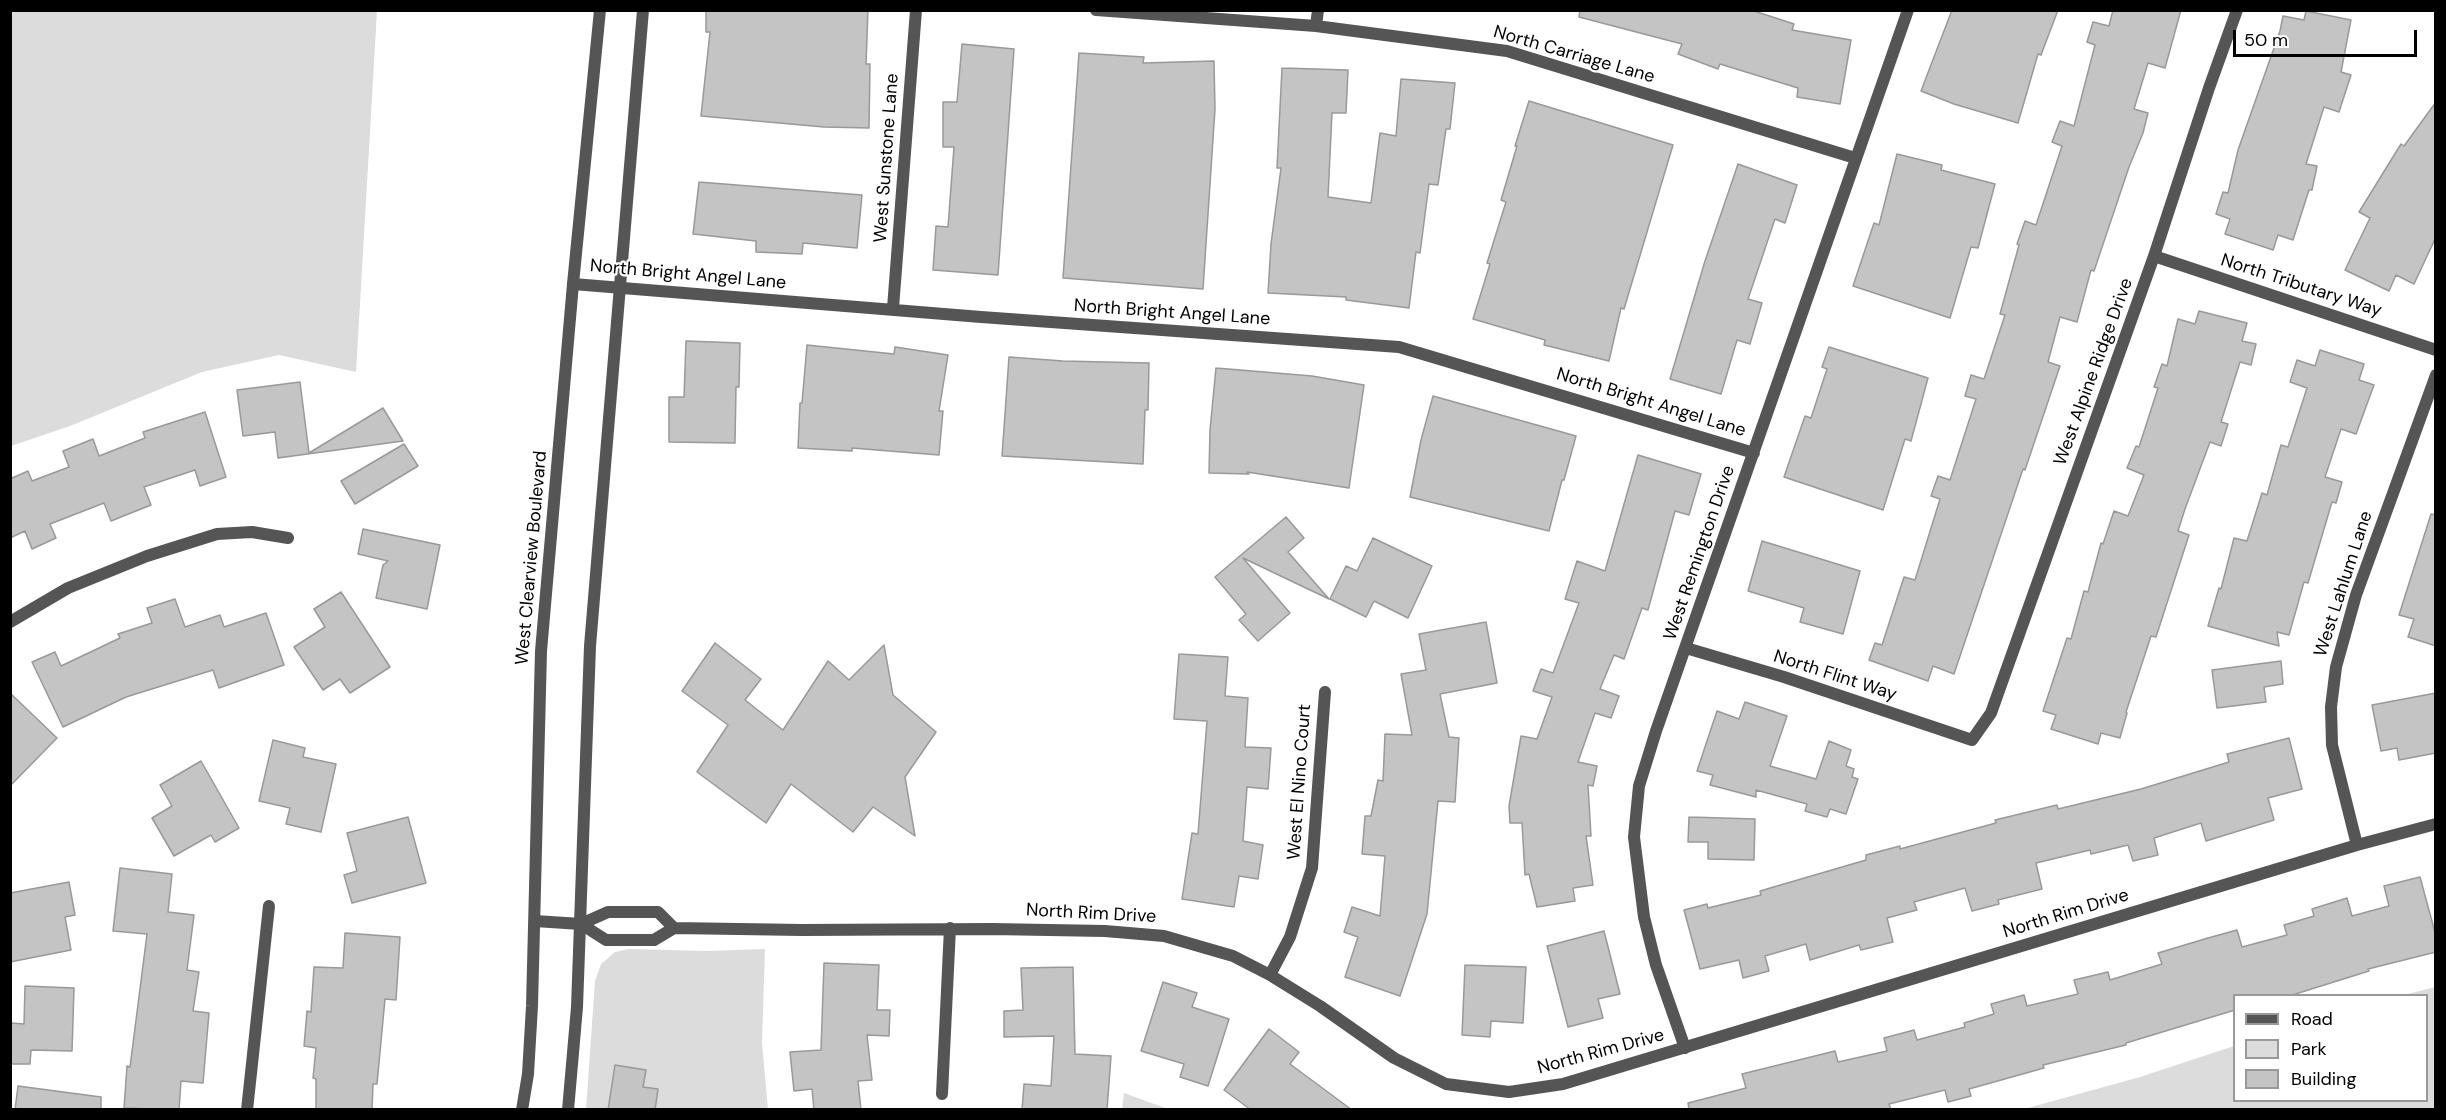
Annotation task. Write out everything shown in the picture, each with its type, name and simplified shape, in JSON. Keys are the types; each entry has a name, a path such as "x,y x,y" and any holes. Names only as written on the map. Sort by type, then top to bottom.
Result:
{"street":[{"name":"West Clearview Boulevard","path":"522,1110 530,1038 536,921 541,651 600,10"},
{"path":"568,1110 577,1007 583,786 590,646 618,286 643,10"},
{"name":"West Sunstone Lane","path":"894,308 916,10"},
{"name":"North Carriage Lane","path":"1096,10 1317,26 1507,51 1856,158"},
{"path":"1317,26 1318,10"},
{"name":"West Remington Drive","path":"1685,1047 1656,965 1644,916 1634,837 1639,786 1656,731 1908,10"},
{"name":"West Alpine Ridge Drive","path":"1972,740 1991,713 2154,256 2208,88 2236,10"},
{"name":"North Tributary Way","path":"2154,256 2436,350"},
{"name":"North Bright Angel Lane","path":"573,284 894,308 981,317 1399,347 1754,453"},
{"name":"West Lahlum Lane","path":"2357,845 2332,745 2331,707 2336,667 2356,595 2436,375"},
{"path":"10,622 68,588 147,556 216,534 252,532 288,538"},
{"name":"North Flint Way","path":"1686,648 1784,677 1972,740"},
{"name":"West El Nino Court","path":"1270,975 1290,937 1312,868 1325,692"},
{"name":"North Rim Drive","path":"580,924 606,940 654,940 674,928 802,930 950,928 1105,931 1164,936 1233,956 1270,975 1394,1058 1446,1084 1509,1092 1563,1084 2357,845 2436,824"},
{"path":"247,1110 269,906"},
{"name":"North Rim Drive","path":"536,921 580,924 608,912 658,912 674,928"},
{"path":"942,1094 950,928"}],"green space":[{"path":"10,11 377,11 356,372 279,355 202,372 70,426 11,446"},
{"path":"629,949 706,951 765,949 762,1043 768,1109 586,1110 595,981 601,964 615,952"},
{"path":"2435,987 2435,1109 2024,1109 2140,1077 2233,1046 2233,1102 2428,1102 2428,994 2408,994"},
{"path":"1124,1093 1168,1109 1122,1109"}],"building":[{"path":"706,10 868,10 866,64 870,64 869,128 824,127 701,116 710,32 706,32"},
{"path":"1580,10 1751,10 1794,24 1792,30 1851,40 1840,104 1797,97 1798,88 1720,64 1718,69 1678,54 1682,44 1579,17"},
{"path":"1952,10 2058,10 2041,55 2038,54 2018,123 1954,104 1921,91"},
{"path":"2113,10 2181,10 2165,68 2148,63 2134,109 2148,113 2143,133 2129,167 2094,271 2091,270 2077,322 2060,317 2048,362 2060,366 1954,674 1933,666 1928,681 1869,660 1875,643 1882,645 1904,577 1915,580 1940,499 1931,496 1938,476 1950,480 1976,399 1965,396 1971,375 1984,379 2005,315 2000,314 2019,245 2017,244 2025,221 2036,225 2062,146 2052,142 2060,121 2074,126 2095,45 2087,42 2093,22 2109,26"},
{"path":"2306,11 2351,20 2341,72 2351,75 2339,112 2324,107 2306,164 2317,166 2312,190 2309,190 2293,240 2278,235 2273,250 2225,234 2230,219 2216,214 2223,192 2228,193 2238,150 2280,31 2283,16 2304,20"},
{"path":"962,44 1014,49 998,275 933,270 936,226 948,227 954,147 943,147 943,102 957,102"},
{"path":"1079,53 1144,57 1143,63 1214,61 1215,109 1203,289 1063,278"},
{"path":"1282,68 1348,70 1346,113 1332,113 1328,197 1371,203 1380,133 1396,136 1401,79 1455,83 1450,129 1446,129 1438,185 1429,184 1420,253 1416,252 1409,308 1346,300 1346,297 1268,293 1271,244 1281,168 1277,168"},
{"path":"1529,101 1673,145 1624,309 1621,308 1609,361 1544,345 1545,340 1473,319 1506,202 1501,200"},
{"path":"2436,102 2436,237 2414,284 2396,275 2389,291 2345,270 2370,218 2359,212 2401,144 2404,146"},
{"path":"1897,154 1942,165 1941,170 1995,184 1978,248 1971,247 1950,318 1853,286 1874,223 1879,225"},
{"path":"1738,164 1797,185 1785,223 1775,219 1748,299 1762,303 1750,344 1737,340 1721,394 1670,379 1705,261"},
{"path":"699,182 862,195 857,248 803,243 802,254 756,252 756,241 693,234"},
{"path":"2199,311 2247,323 2242,341 2256,344 2251,365 2240,362 2221,422 2228,424 2221,446 2210,442 2185,509 2178,531 2189,535 2156,637 2151,636 2126,712 2120,738 2101,733 2098,744 2051,729 2056,715 2043,711 2067,638 2071,639 2084,591 2088,592 2101,543 2103,544 2114,511 2128,516 2144,475 2127,468 2136,446 2139,447 2158,388 2154,387 2162,364 2167,366 2178,319 2195,324"},
{"path":"686,341 740,343 735,443 669,442 669,397 684,397"},
{"path":"807,345 894,354 895,347 948,355 939,411 943,411 939,455 852,448 852,451 798,448 800,403 802,403"},
{"path":"1829,347 1928,378 1911,441 1905,439 1883,510 1784,477 1805,416 1811,418 1827,369 1822,367"},
{"path":"2320,350 2364,364 2359,380 2374,385 2356,434 2341,429 2325,477 2342,482 2336,503 2332,502 2308,583 2304,582 2289,635 2277,632 2279,646 2208,626 2219,588 2221,589 2234,538 2247,541 2262,493 2267,495 2281,445 2288,447 2307,388 2290,382 2297,360 2315,366"},
{"path":"1009,357 1149,363 1143,464 1002,456"},
{"path":"1216,368 1312,376 1364,385 1349,488 1247,472 1249,474 1209,473 1210,430"},
{"path":"300,382 309,453 383,408 403,441 278,458 275,432 243,436 237,390"},
{"path":"1433,396 1576,436 1549,531 1410,497 1421,440"},
{"path":"205,412 226,477 200,486 195,470 144,487 151,505 111,521 104,503 50,524 56,538 32,549 25,531 10,538 10,479 28,471 32,481 69,467 63,451 93,439 99,456 145,438 143,432"},
{"path":"404,444 418,466 355,504 341,481"},
{"path":"1638,455 1701,474 1689,515 1675,511 1648,610 1642,608 1624,659 1614,655 1600,689 1619,696 1611,718 1595,713 1578,762 1597,766 1593,786 1588,785 1591,836 1586,836 1593,885 1573,888 1575,901 1537,907 1529,874 1525,875 1522,823 1510,823 1509,806 1521,736 1537,739 1552,697 1533,691 1541,669 1553,673 1579,603 1565,599 1577,561 1605,571"},
{"path":"2431,514 2436,515 2436,646 2408,637 2414,619 2399,615"},
{"path":"1286,517 1304,538 1288,552 1329,599 1243,558 1290,613 1258,641 1239,620 1246,614 1215,577"},
{"path":"363,529 440,545 427,609 376,598 383,565 388,561 358,554"},
{"path":"1373,538 1432,566 1408,618 1374,601 1366,617 1330,599 1346,566 1357,571"},
{"path":"1762,541 1860,571 1843,634 1800,622 1804,608 1748,591"},
{"path":"341,592 390,667 350,693 340,679 323,690 294,647 325,627 314,609"},
{"path":"175,599 185,627 220,615 224,627 266,613 284,665 219,688 213,670 126,697 63,727 32,662 55,652 61,666 120,638 118,634 152,623 147,608"},
{"path":"1486,622 1497,683 1440,694 1449,737 1459,738 1455,802 1438,801 1427,914 1400,996 1345,977 1358,937 1344,932 1352,907 1380,916 1385,856 1362,854 1365,816 1371,816 1378,780 1383,781 1385,734 1412,735 1401,674 1426,670 1419,634"},
{"path":"715,643 761,679 745,700 783,730 828,661 849,680 884,645 893,695 936,732 905,777 915,836 873,807 853,832 791,784 766,823 697,772 728,725 682,691"},
{"path":"1179,654 1228,657 1225,696 1248,698 1245,747 1271,748 1268,789 1247,787 1243,841 1263,845 1258,879 1239,876 1234,907 1182,899 1192,833 1198,834 1207,721 1174,719"},
{"path":"2281,661 2283,684 2264,687 2266,702 2217,708 2212,670"},
{"path":"10,693 57,738 10,786"},
{"path":"2436,693 2436,753 2399,760 2397,748 2381,751 2372,705"},
{"path":"1745,702 1787,716 1770,766 1816,779 1829,741 1851,750 1846,766 1854,769 1852,777 1858,779 1846,814 1830,809 1827,817 1805,811 1807,804 1756,790 1756,797 1710,785 1713,775 1697,771 1717,711 1739,719"},
{"path":"2289,738 2302,789 2268,798 2274,820 2206,841 2201,823 2154,838 2158,855 2133,861 2128,845 2091,854 2090,850 2036,863 2042,889 1998,900 1999,904 1972,911 1965,888 1914,902 1917,910 1887,918 1893,942 1861,950 1859,945 1810,960 1806,944 1765,956 1769,971 1743,978 1739,960 1700,969 1684,910 1707,904 1708,908 1761,895 1760,891 1866,860 1866,855 1900,846 1900,849 1996,823 1995,820 2057,805 2058,809 2141,789 2229,762 2227,754"},
{"path":"273,740 305,748 303,757 336,764 321,832 286,824 290,808 259,801"},
{"path":"201,761 239,828 215,842 211,835 174,856 152,818 172,806 160,785"},
{"path":"408,817 426,883 352,903 344,875 357,871 347,833"},
{"path":"1689,817 1755,819 1754,860 1708,859 1708,842 1688,842"},
{"path":"120,868 172,874 168,912 194,915 187,970 199,972 193,1011 209,1013 203,1083 181,1081 179,1110 124,1108 127,1066 130,1067 147,934 113,931"},
{"path":"2420,877 2436,936 2436,952 2368,969 2369,971 2295,994 2233,994 2233,1011 2126,1043 2126,1045 2043,1065 2044,1068 1969,1089 1971,1096 1948,1102 1945,1090 1889,1104 1891,1110 1689,1110 1688,1103 1746,1088 1742,1074 1835,1051 1838,1062 1887,1051 1884,1038 1914,1030 1917,1040 1965,1027 1964,1023 1994,1014 1991,1004 2024,995 2027,1006 2078,994 2074,980 2108,972 2110,980 2162,964 2158,953 2208,938 2237,930 2242,947 2287,935 2284,925 2314,916 2312,909 2347,898 2352,916 2389,906 2384,886"},
{"path":"69,882 75,915 65,917 71,950 10,962 10,893"},
{"path":"1604,931 1620,994 1598,999 1603,1018 1568,1027 1547,946"},
{"path":"345,933 400,937 396,1000 385,999 377,1084 373,1084 372,1110 316,1110 316,1079 313,1078 316,1048 304,1046 307,1011 311,1012 314,967 343,968"},
{"path":"824,963 879,965 877,1010 890,1010 889,1036 867,1035 872,1080 858,1081 861,1110 814,1110 812,1089 794,1091 790,1052 821,1050"},
{"path":"1465,965 1526,967 1523,1023 1491,1021 1490,1037 1462,1035"},
{"path":"1073,967 1075,1054 1111,1056 1107,1110 1022,1110 1024,1084 1051,1086 1054,1036 1004,1037 1004,1011 1023,1010 1021,968"},
{"path":"1163,982 1197,993 1192,1007 1229,1019 1208,1086 1180,1077 1184,1064 1141,1051"},
{"path":"25,986 74,988 72,1051 31,1050 30,1064 10,1064 10,1023 24,1024"},
{"path":"1269,1029 1299,1052 1290,1064 1352,1110 1251,1110 1224,1090"},
{"path":"615,1065 646,1070 643,1087 658,1089 655,1110 608,1110"},
{"path":"18,1086 101,1097 101,1110 15,1110"}]}
